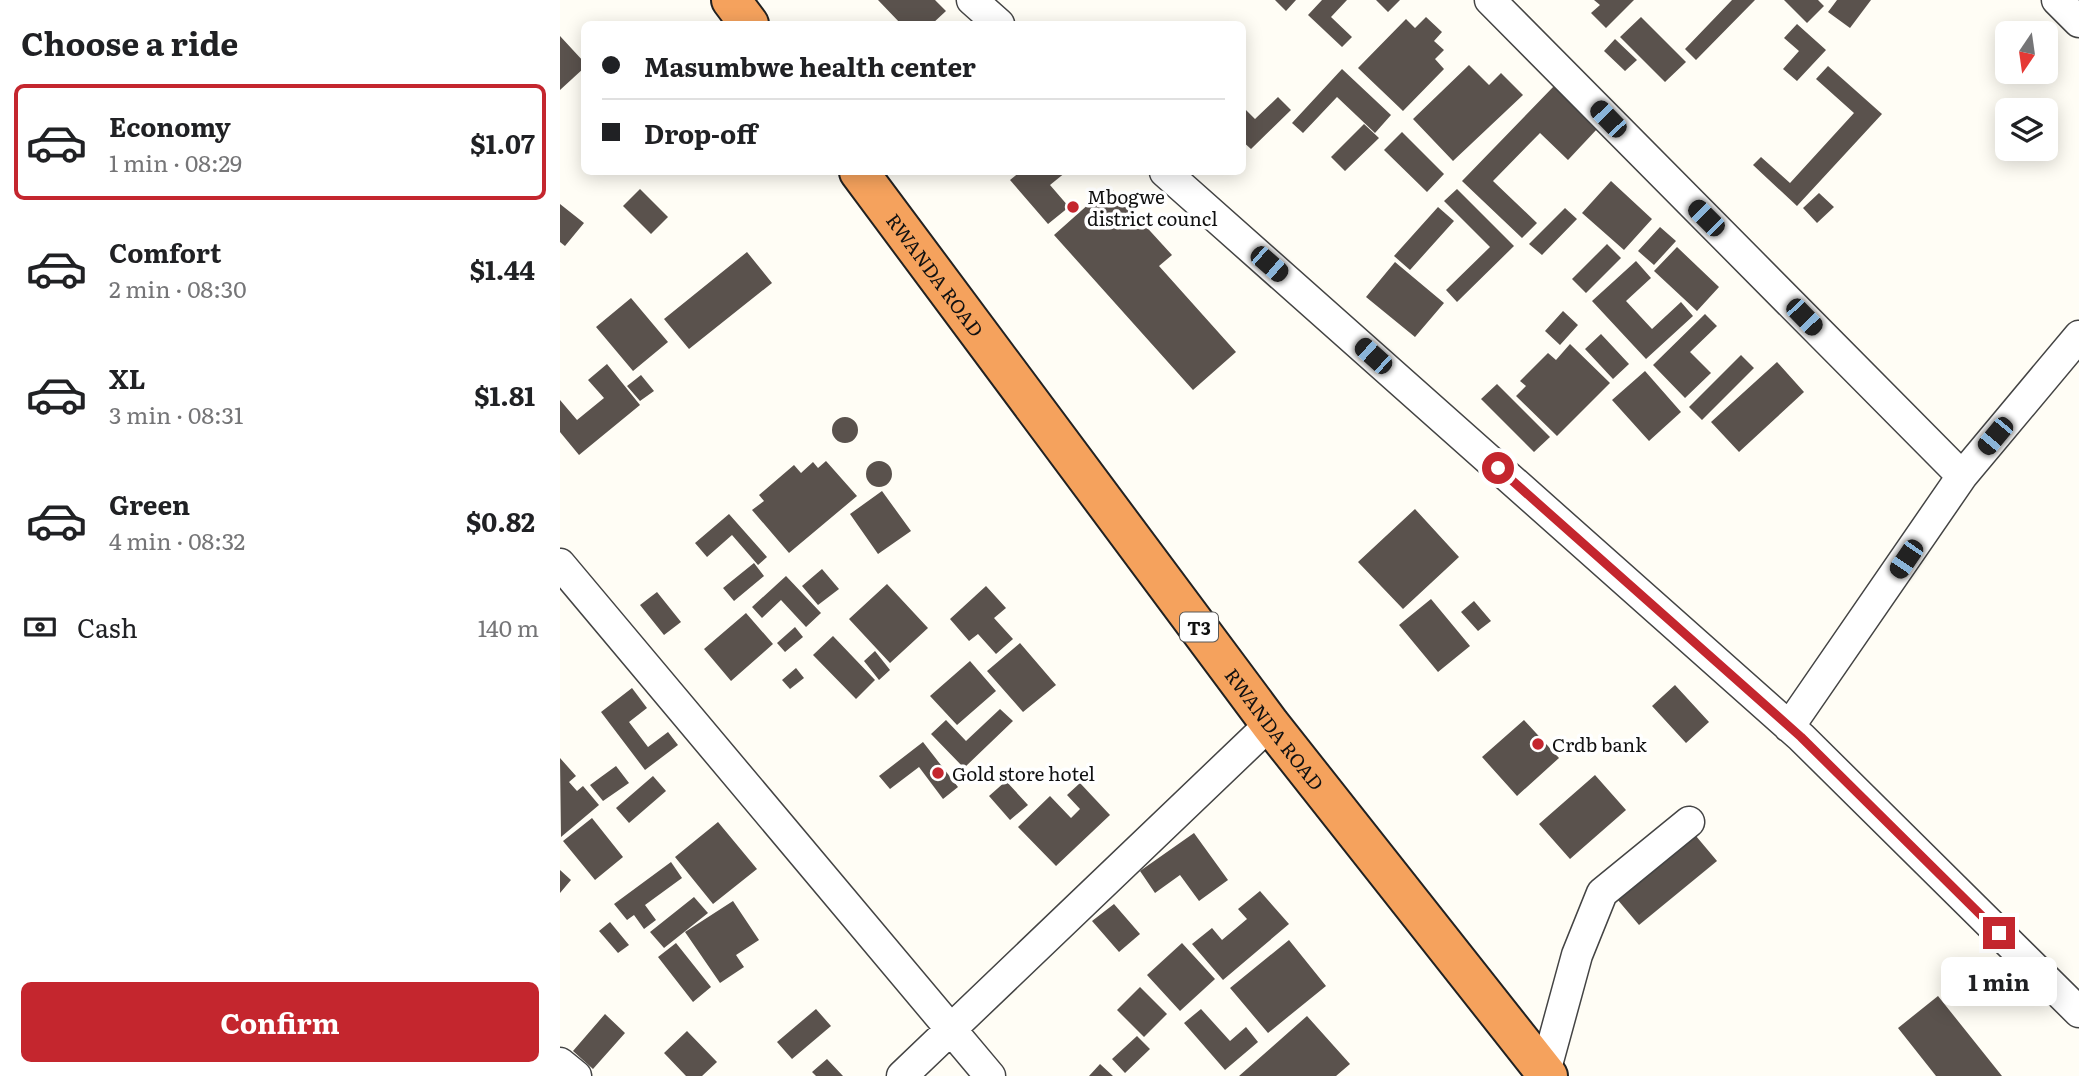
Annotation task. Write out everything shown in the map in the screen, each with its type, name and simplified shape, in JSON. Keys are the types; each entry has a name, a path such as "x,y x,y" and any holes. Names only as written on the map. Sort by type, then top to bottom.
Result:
{"highway":[{"name":"RWANDA ROAD","path":"861,175 1270,723 1547,1074"}],"street":[{"path":"972,0 996,21"},
{"path":"1490,0 1962,476"},
{"path":"2057,0 2079,22"},
{"path":"1168,175 1789,727 2079,1012"},
{"path":"1789,727 1962,476 2079,335"},
{"path":"560,564 990,1076"},
{"path":"902,1076 1270,723"},
{"path":"1547,1074 1577,955 1602,893 1689,822"},
{"path":"560,1063 576,1076"}],"building":[{"path":"878,0 935,0 946,11 935,21 898,21"},
{"path":"1275,0 1296,0 1286,11"},
{"path":"1322,0 1347,0 1331,17 1352,37 1342,47 1308,15"},
{"path":"1376,0 1400,0 1388,12"},
{"path":"1594,0 1634,0 1606,28 1591,13 1600,5"},
{"path":"1732,0 1755,0 1696,60 1685,49"},
{"path":"1784,0 1818,0 1824,6 1807,23"},
{"path":"1837,0 1871,0 1850,28 1828,12"},
{"path":"1426,17 1442,32 1434,41 1444,50 1435,59 1444,69 1403,111 1358,68 1406,19 1415,28"},
{"path":"1641,17 1686,62 1665,82 1620,37"},
{"path":"1797,24 1826,50 1797,81 1783,69 1799,51 1784,38"},
{"path":"560,36 581,59 581,71 560,90"},
{"path":"1615,39 1637,60 1625,71 1604,51"},
{"path":"1469,65 1489,85 1501,73 1523,95 1453,161 1413,119"},
{"path":"1828,66 1882,114 1797,206 1753,165 1761,157 1790,183 1854,113 1816,79"},
{"path":"1342,69 1391,115 1375,133 1337,97 1303,133 1292,123"},
{"path":"1554,86 1598,128 1568,160 1540,133 1493,181 1537,223 1522,238 1462,181"},
{"path":"1278,97 1291,110 1251,149 1246,145 1246,110 1255,119"},
{"path":"1364,124 1379,138 1345,171 1331,157"},
{"path":"1402,132 1444,174 1427,192 1384,150"},
{"path":"1016,175 1062,175 1050,185 1069,207 1048,224 1010,180"},
{"path":"1611,181 1652,219 1624,250 1582,213"},
{"path":"1109,186 1172,255 1159,266 1236,352 1193,390 1054,235"},
{"path":"640,189 668,217 651,234 623,206"},
{"path":"1457,189 1514,246 1457,302 1446,290 1490,247 1444,201"},
{"path":"1819,193 1834,207 1817,223 1803,208"},
{"path":"560,204 584,223 565,246 560,242"},
{"path":"1438,207 1454,221 1410,270 1394,256"},
{"path":"1565,208 1577,219 1542,255 1529,244"},
{"path":"1660,227 1676,241 1654,265 1638,251"},
{"path":"1607,244 1621,258 1586,293 1572,279"},
{"path":"1677,247 1719,287 1697,311 1654,271"},
{"path":"747,252 772,283 689,349 664,319"},
{"path":"1636,261 1651,278 1626,301 1652,329 1681,302 1693,316 1646,359 1592,301"},
{"path":"1395,262 1444,303 1415,337 1366,297"},
{"path":"631,298 668,342 633,371 596,327"},
{"path":"1563,311 1578,325 1560,345 1545,331"},
{"path":"1705,314 1717,326 1690,352 1711,373 1685,398 1653,365"},
{"path":"1601,334 1629,364 1613,379 1585,349"},
{"path":"1570,344 1610,383 1557,436 1516,396 1526,386 1520,381 1548,353 1556,360"},
{"path":"1741,355 1754,368 1702,420 1689,407"},
{"path":"1777,362 1804,392 1739,452 1711,422"},
{"path":"607,364 640,405 579,455 560,432 560,400 577,420 604,398 588,380"},
{"path":"1645,371 1681,412 1649,441 1612,400"},
{"path":"641,375 654,391 640,401 627,386"},
{"path":"1497,384 1550,437 1534,452 1481,399"},
{"path":"845,417 854,421 858,430 854,439 845,443 836,439 832,430 836,421"},
{"path":"826,461 857,496 789,553 752,510 764,501 759,495 794,465 801,473 813,462 818,468"},
{"path":"879,461 888,465 892,474 888,483 879,487 870,483 866,474 870,465"},
{"path":"882,491 911,531 878,554 850,514"},
{"path":"1415,509 1459,557 1403,609 1358,562"},
{"path":"729,514 767,557 758,565 732,535 707,557 695,543"},
{"path":"754,563 764,576 734,601 723,588"},
{"path":"822,569 839,589 818,605 802,586"},
{"path":"786,576 821,613 806,627 781,600 762,618 752,607"},
{"path":"887,584 928,628 890,663 849,619"},
{"path":"986,586 1006,608 994,618 1013,639 996,654 978,634 969,641 950,619"},
{"path":"657,592 681,622 664,635 640,605"},
{"path":"1431,599 1470,646 1438,672 1399,625"},
{"path":"1474,601 1491,621 1478,631 1461,612"},
{"path":"746,613 773,644 731,681 704,649"},
{"path":"795,627 803,637 785,652 777,643"},
{"path":"833,636 875,680 856,699 813,655"},
{"path":"1020,643 1056,685 1023,712 987,671"},
{"path":"875,651 890,670 879,680 864,661"},
{"path":"970,661 996,691 957,725 930,696"},
{"path":"796,668 804,678 790,689 782,680"},
{"path":"1675,685 1709,722 1686,743 1652,706"},
{"path":"632,688 647,708 629,722 648,747 668,732 678,745 645,770 601,712"},
{"path":"1000,709 1013,721 964,768 931,734 946,720 966,741"},
{"path":"1524,720 1559,758 1517,796 1482,757"},
{"path":"923,742 958,787 943,799 919,767 890,789 879,776"},
{"path":"560,758 576,776 569,782 577,791 583,786 599,805 561,837"},
{"path":"616,766 629,783 603,801 590,785"},
{"path":"1595,775 1626,810 1570,859 1539,824"},
{"path":"653,776 666,791 629,823 616,808"},
{"path":"1006,781 1028,805 1010,820 989,796"},
{"path":"1080,783 1110,815 1056,866 1018,827 1050,796 1071,818 1080,809 1067,795"},
{"path":"592,818 623,857 595,880 563,841"},
{"path":"718,822 757,869 713,904 675,857"},
{"path":"1194,833 1228,880 1199,901 1180,875 1155,893 1140,871"},
{"path":"1696,836 1717,861 1639,925 1617,899"},
{"path":"671,862 682,878 645,905 656,920 644,929 634,915 627,920 614,904"},
{"path":"560,870 571,880 560,893"},
{"path":"1260,891 1289,924 1223,980 1192,944 1212,928 1222,940 1247,919 1238,909"},
{"path":"694,897 708,913 664,948 650,932"},
{"path":"733,901 759,940 736,955 744,967 720,983 685,932"},
{"path":"1114,904 1140,934 1119,952 1092,921"},
{"path":"610,922 629,945 618,953 599,931"},
{"path":"1289,940 1326,986 1268,1033 1230,988"},
{"path":"676,943 711,987 693,1002 658,957"},
{"path":"1182,943 1215,979 1180,1011 1147,975"},
{"path":"1140,987 1167,1014 1144,1037 1117,1010"},
{"path":"1938,996 2002,1076 1936,1076 1898,1028"},
{"path":"816,1009 831,1026 792,1059 777,1042"},
{"path":"1201,1009 1230,1041 1246,1027 1258,1042 1225,1070 1184,1023"},
{"path":"605,1014 625,1033 593,1069 573,1051"},
{"path":"1307,1016 1350,1064 1336,1076 1239,1076"},
{"path":"687,1031 717,1062 702,1076 686,1076 664,1053"},
{"path":"1137,1036 1150,1049 1125,1073 1112,1059"},
{"path":"827,1059 843,1076 816,1076 812,1072"},
{"path":"1100,1064 1113,1076 1089,1076"}],"place":[{"name":"Mbogwe district councl","path":"1073,207"},
{"name":"Crdb bank","path":"1538,744"},
{"name":"Gold store hotel","path":"938,773"}],"route":[{"path":"1498,468 1801,737 1999,933"}]}
